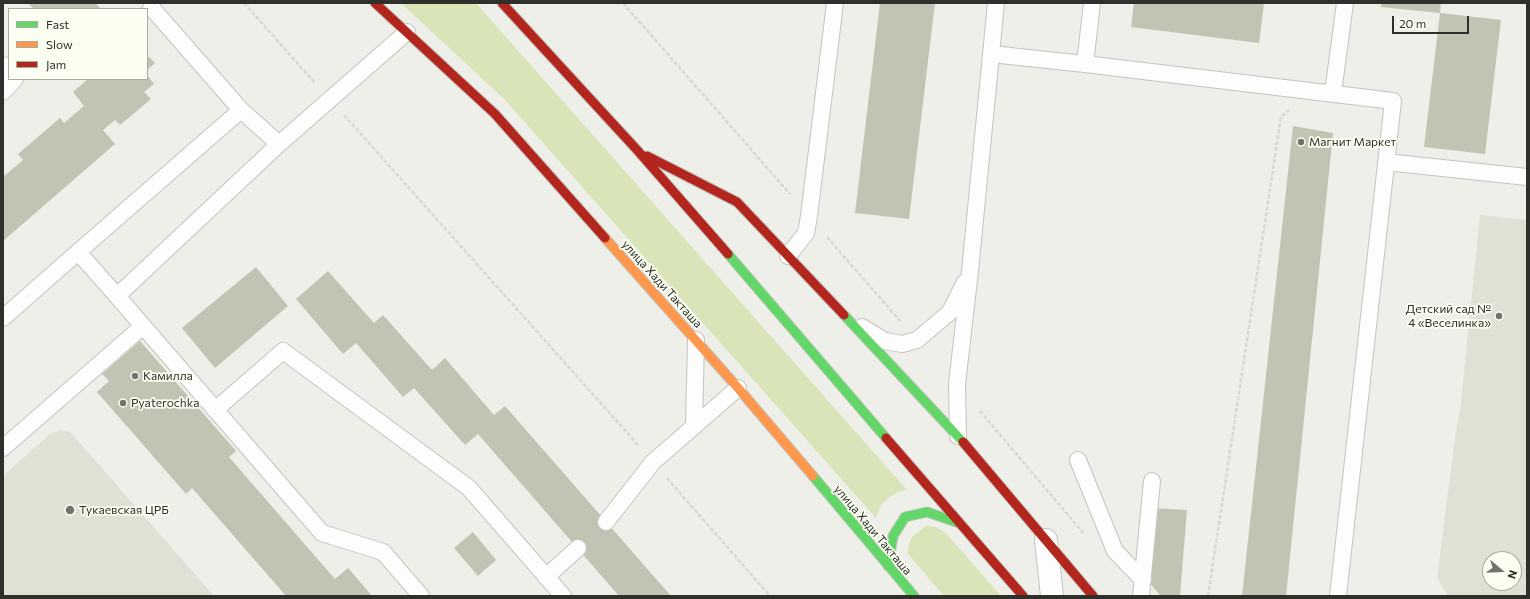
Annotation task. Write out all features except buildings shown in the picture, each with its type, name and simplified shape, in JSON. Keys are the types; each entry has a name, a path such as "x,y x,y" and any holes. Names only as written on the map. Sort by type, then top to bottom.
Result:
{"main road":[{"name":"улица Хади Такташа","path":"375,3 495,114 738,388 914,596"},
{"path":"505,5 638,151 1023,596"},
{"path":"638,151 736,202 958,436 1093,596"},
{"path":"888,566 893,536 905,517 927,512 961,524"}],"street":[{"path":"1046,540 1052,596"}],"lane":[{"path":"788,256 806,233 835,3"},
{"path":"958,436 957,384 970,271 996,3"},
{"path":"1085,64 1092,3"},
{"path":"1333,93 1345,3"},
{"path":"151,7 241,110 279,144"},
{"path":"117,296 279,144 407,32"},
{"path":"991,54 1393,101 1338,596"},
{"path":"3,92 15,80"},
{"path":"3,318 241,110"},
{"path":"1386,162 1527,177"},
{"path":"78,252 322,533 383,552 421,596"},
{"path":"846,317 885,341 902,344 917,340 950,312 970,271"},
{"path":"3,448 143,326"},
{"path":"694,426 696,340"},
{"path":"215,410 282,351 469,488 563,596"},
{"path":"606,522 653,462 738,388"},
{"path":"1078,460 1115,551 1143,580"},
{"path":"1141,596 1152,481"},
{"path":"546,577 578,548"}],"path":[{"path":"244,3 653,462 770,596"},
{"path":"622,3 917,340"},
{"path":"1208,596 1281,117 1311,91"},
{"path":"957,384 1084,535"}],"shaded area":[{"name":"Детский сад № 4 «Веселинка»","path":"1480,215 1527,220 1527,596 1448,596 1437,578 1456,430 1460,412"},
{"name":"Тукаевская ЦРБ","path":"60,430 71,433 214,596 3,596 3,476 49,435"}],"green space":[{"path":"401,3 476,3 907,490 899,491 887,499 881,505 876,518 504,99"},
{"path":"926,526 936,527 946,533 1001,596 944,596 908,554 909,543 913,536"}],"traffic: fast":[{"path":"728,254 886,438"},
{"path":"844,315 963,442"},
{"path":"813,476 914,596"},
{"path":"888,566 893,536 905,517 927,512 959,523"}],"traffic: slow":[{"path":"605,238 738,388 813,476"}],"traffic: jam":[{"path":"375,3 495,114 605,238"},
{"path":"502,3 638,151 728,254"},
{"path":"647,156 737,202 844,315"},
{"path":"886,438 1023,596"},
{"path":"963,442 1093,596"}],"place":[{"name":"Магнит Маркет","path":"1301,142"},
{"name":"Детский сад № 4 «Веселинка»","path":"1499,316"},
{"name":"Камилла","path":"135,376"},
{"name":"Pyaterochka","path":"123,403"},
{"name":"Тукаевская ЦРБ","path":"70,510"}]}
